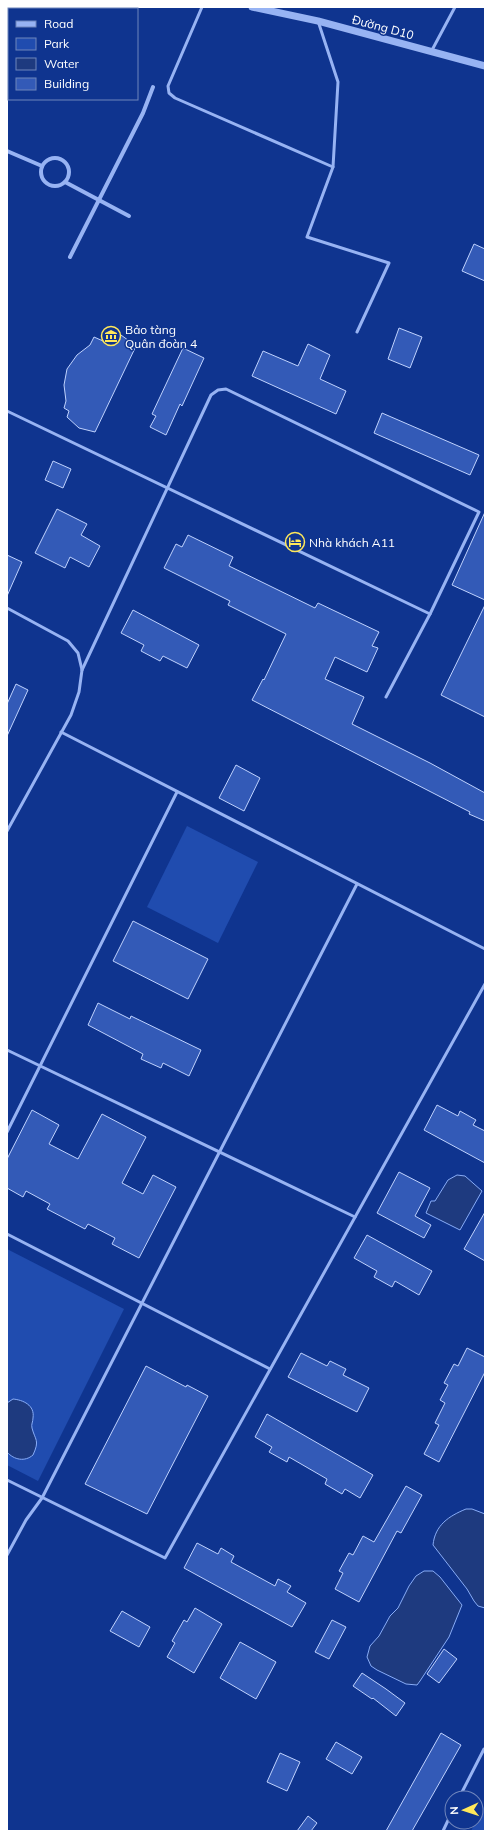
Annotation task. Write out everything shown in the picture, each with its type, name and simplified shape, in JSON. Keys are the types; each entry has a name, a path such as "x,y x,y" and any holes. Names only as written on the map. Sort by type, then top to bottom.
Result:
{"street":[{"name":"Đường D10","path":"252,7 318,21 485,66"},
{"path":"70,257 143,113 153,87"},
{"path":"7,151 42,166"},
{"path":"55,157 65,161 69,172 65,182 55,186 44,182 40,171 42,166 45,161 55,157"},
{"path":"65,182 129,216"}],"lane":[{"path":"202,7 168,86 169,93 175,98 333,167"},
{"path":"431,52 456,7"},
{"path":"318,21 338,82 333,167 307,238 389,263 357,332"},
{"path":"7,831 61,732 75,703 82,670 211,395 218,390 229,390 479,512 430,614 386,697"},
{"path":"7,411 430,614"},
{"path":"7,608 68,641 78,653 82,670"},
{"path":"61,732 485,949"},
{"path":"7,1132 177,792"},
{"path":"7,1555 26,1520 42,1498 357,884"},
{"path":"7,1480 165,1558 485,984"},
{"path":"7,1050 355,1218"},
{"path":"7,1234 270,1369"},
{"path":"463,1790 485,1750"}],"green space":[{"path":"187,826 258,862 218,943 147,907"},
{"path":"7,1249 124,1309 38,1481 7,1465"},
{"path":"485,1804 485,1831 471,1831 484,1830"}],"water":[{"path":"457,1175 465,1176 482,1191 460,1230 426,1213 431,1201 435,1201 448,1180"},
{"path":"13,1399 28,1404 33,1413 32,1427 37,1443 33,1455 27,1459 13,1457 7,1452 7,1403"},
{"path":"466,1509 472,1509 485,1514 485,1608 478,1606 467,1589 433,1545 434,1538 444,1522"},
{"path":"424,1571 433,1571 440,1577 462,1605 449,1637 420,1681 417,1685 406,1684 371,1666 367,1657 370,1646 379,1636 390,1616 398,1608 409,1586 416,1576"}],"building":[{"path":"474,244 485,249 485,281 462,271"},
{"path":"399,328 422,337 410,368 388,359"},
{"path":"107,333 121,335 136,346 95,432 79,428 67,417 69,411 64,408 66,401 64,385 67,369 77,355 90,345 94,337 103,341"},
{"path":"308,344 330,355 320,379 346,391 336,414 252,376 263,351 298,366"},
{"path":"183,348 204,358 182,406 180,404 166,435 150,427 156,416 152,414"},
{"path":"382,413 479,455 470,475 374,433"},
{"path":"53,461 71,469 63,488 45,480"},
{"path":"57,509 87,524 81,535 100,546 89,567 70,557 65,568 35,553"},
{"path":"485,512 485,600 452,585"},
{"path":"188,535 233,557 229,566 315,608 318,603 379,632 372,646 378,648 367,672 335,657 325,679 364,697 352,724 430,763 485,793 485,821 252,700 263,679 264,680 286,634 228,605 230,601 164,568 176,544 182,547"},
{"path":"7,555 22,562 7,596"},
{"path":"485,605 485,717 441,695"},
{"path":"133,610 199,645 187,668 163,656 160,661 141,651 144,645 121,633"},
{"path":"16,684 28,690 7,736 7,704"},
{"path":"236,765 260,778 244,811 219,798"},
{"path":"133,921 208,959 188,999 113,961"},
{"path":"98,1003 130,1019 131,1016 201,1050 189,1076 163,1063 161,1068 141,1059 143,1054 88,1025"},
{"path":"437,1105 458,1116 460,1111 476,1120 473,1125 485,1131 485,1163 424,1130"},
{"path":"32,1110 59,1125 49,1144 78,1159 102,1114 146,1137 122,1183 143,1194 153,1175 176,1187 139,1258 112,1244 115,1238 88,1224 85,1229 47,1209 50,1204 26,1191 23,1197 7,1188 7,1159"},
{"path":"399,1172 430,1188 415,1216 431,1225 424,1238 377,1213"},
{"path":"485,1212 485,1261 464,1249"},
{"path":"367,1235 432,1271 419,1295 395,1281 392,1287 374,1277 377,1271 354,1258"},
{"path":"467,1348 485,1357 485,1372 439,1462 424,1454 439,1425 435,1423 445,1403 440,1400 448,1385 444,1383 454,1364 458,1366"},
{"path":"301,1353 327,1366 330,1361 346,1369 343,1375 369,1388 357,1412 288,1377"},
{"path":"146,1366 186,1387 187,1385 208,1396 147,1514 85,1484"},
{"path":"267,1414 373,1475 360,1498 345,1489 342,1494 325,1484 327,1479 289,1457 287,1462 269,1452 272,1447 255,1437"},
{"path":"406,1486 422,1495 401,1533 397,1531 359,1602 335,1589 343,1573 339,1571 349,1553 353,1555 363,1536 374,1542"},
{"path":"197,1543 218,1554 221,1548 234,1556 231,1562 275,1586 278,1579 291,1586 287,1592 306,1603 292,1627 184,1568"},
{"path":"195,1608 222,1624 194,1673 167,1657 175,1643 172,1641 184,1620 187,1622"},
{"path":"122,1611 150,1627 139,1647 110,1631"},
{"path":"332,1620 346,1627 329,1659 315,1652"},
{"path":"240,1642 276,1662 256,1699 220,1678"},
{"path":"444,1649 457,1659 439,1683 427,1674"},
{"path":"362,1673 405,1703 396,1716 373,1698 372,1699 353,1686"},
{"path":"441,1733 461,1745 412,1831 386,1831"},
{"path":"336,1742 362,1757 352,1774 326,1759"},
{"path":"280,1753 300,1762 287,1791 267,1782"},
{"path":"308,1816 317,1823 311,1831 297,1831"}],"place":[{"name":"Bảo tàng Quân đoàn 4","path":"111,336"},
{"name":"Nhà khách A11","path":"295,542"}]}
